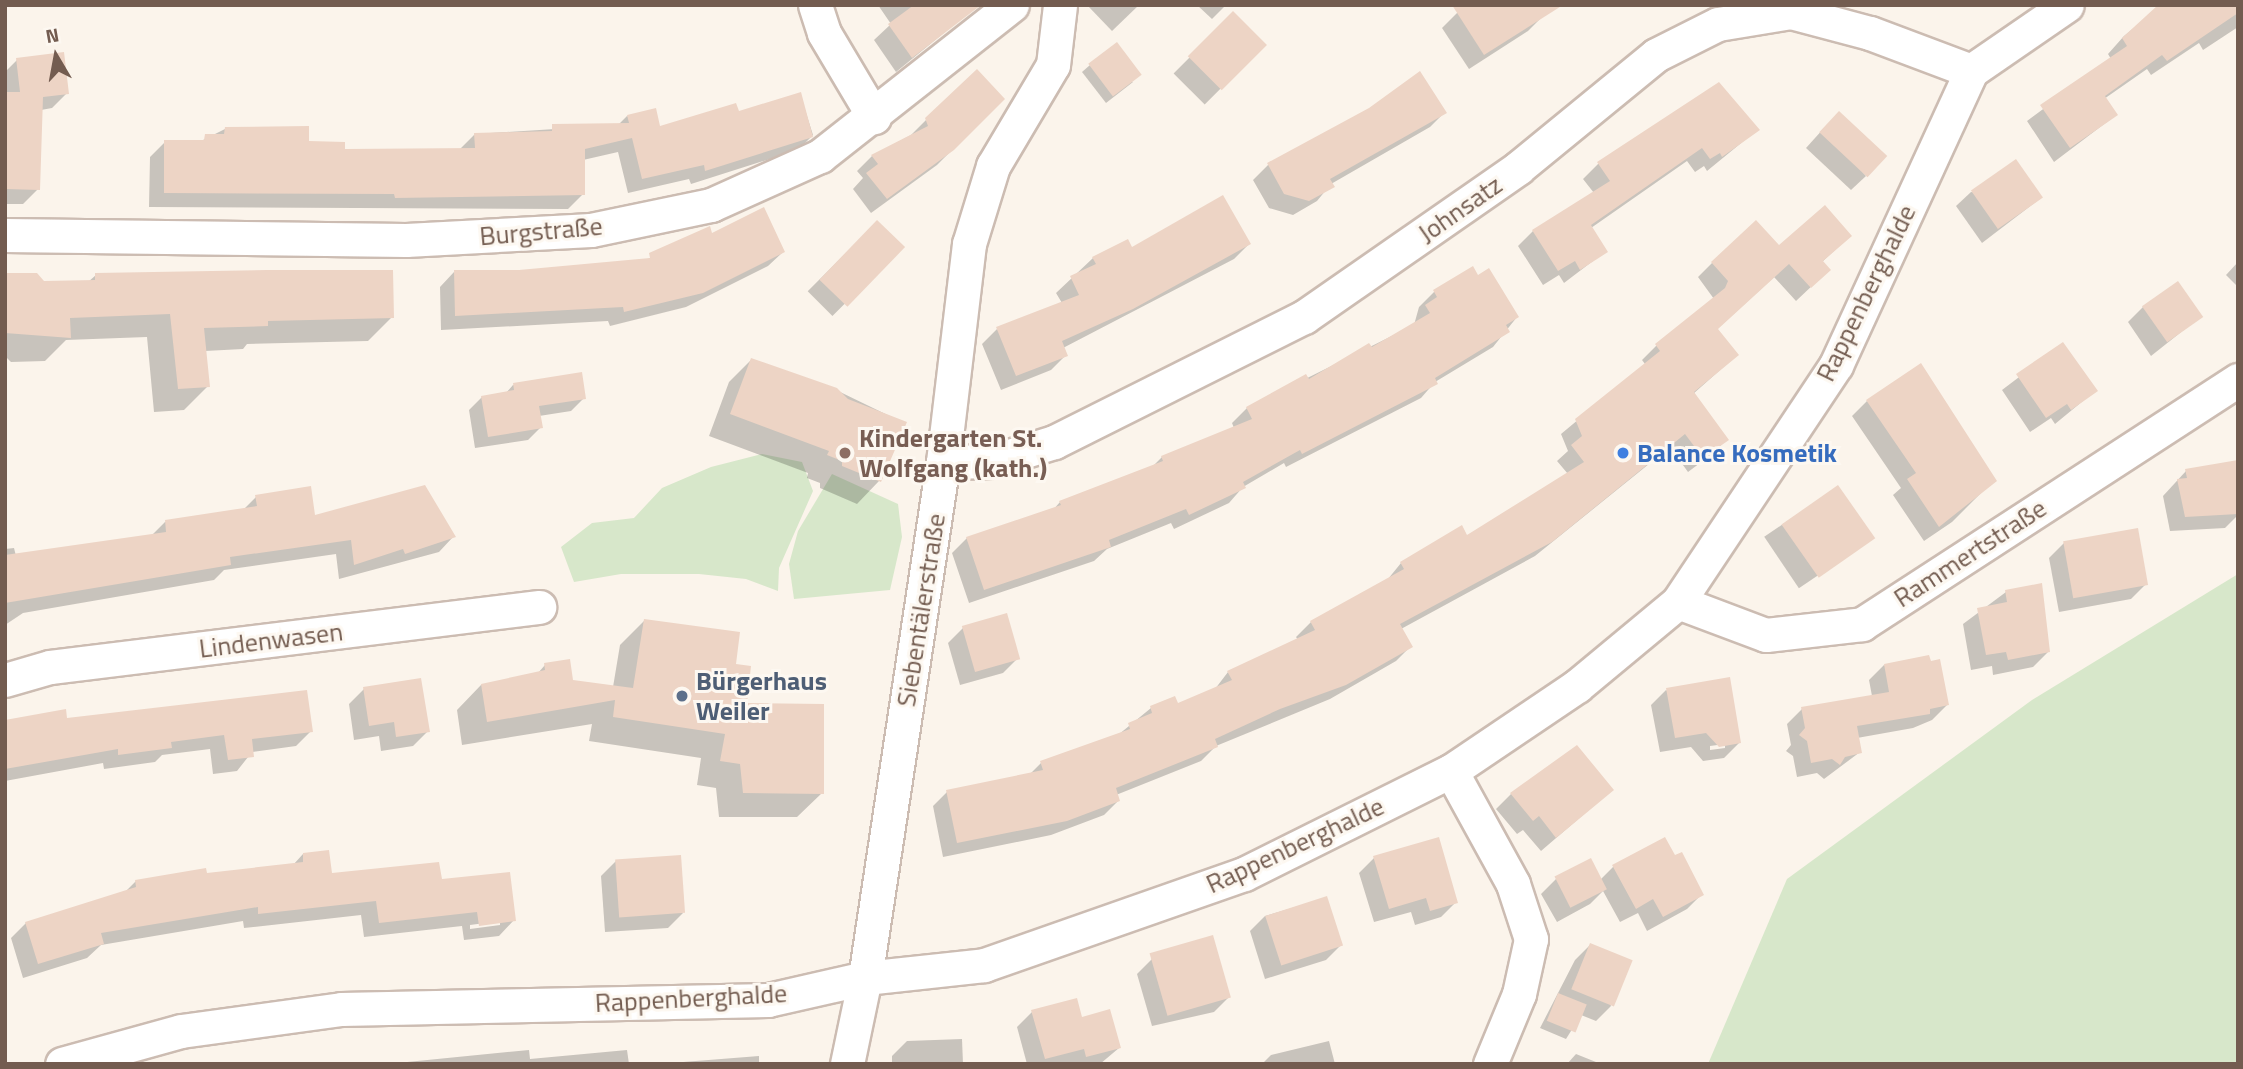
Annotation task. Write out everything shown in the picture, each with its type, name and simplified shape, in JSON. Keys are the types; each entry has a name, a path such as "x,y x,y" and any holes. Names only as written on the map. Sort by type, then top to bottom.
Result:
{"street":[{"path":"816,5 824,33 874,117"},
{"name":"Burgstraße","path":"5,235 406,240 591,230 711,205 820,156 874,117 1012,5"},
{"name":"Siebentälerstraße","path":"847,1064 865,978 943,463 969,244 993,166 1053,65 1060,5"},
{"path":"1971,71 2067,5"},
{"name":"Johnsatz","path":"943,463 993,461 1054,442 1304,317 1518,168 1656,55 1718,24 1791,12 1870,33 1971,71"},
{"name":"Rappenberghalde","path":"62,1064 181,1031 341,1009 768,1000 865,978 984,965 1244,874 1451,771 1577,687 1678,602 1836,365 1971,71"},
{"name":"Rammertstraße","path":"1678,602 1766,635 1862,624 2238,380"},
{"name":"Lindenwasen","path":"5,680 50,667 538,607"},
{"path":"1451,771 1513,884 1531,939 1519,994 1490,1064"}],"green space":[{"path":"762,454 802,462 813,491 779,568 778,591 746,579 699,574 621,574 574,582 561,547 592,523 634,518 662,488 711,467"},
{"path":"832,474 898,504 902,537 890,590 794,599 789,564 798,531"},
{"path":"2238,574 2238,1064 1708,1064 1787,879 2032,700"}],"building":[{"path":"914,5 981,5 912,58 888,24"},
{"path":"1452,5 1563,5 1484,55"},
{"path":"2158,5 2238,5 2238,13 2167,61 2162,55 2105,96 2118,115 2070,148 2040,105 2127,46 2122,38"},
{"path":"1233,11 1267,45 1222,90 1188,56"},
{"path":"1117,42 1142,75 1113,96 1088,64"},
{"path":"64,52 69,94 43,97 40,190 5,189 5,92 20,92 16,58"},
{"path":"977,69 1005,99 954,150 887,199 866,173 878,164 871,155 928,126 925,118"},
{"path":"1420,71 1447,113 1330,179 1335,187 1309,201 1284,194 1267,163 1369,108"},
{"path":"1719,82 1760,130 1722,157 1720,153 1710,159 1702,148 1591,225 1608,252 1580,270 1575,261 1558,271 1532,230 1610,181 1597,162"},
{"path":"801,92 813,137 705,171 704,165 642,179 632,138 585,149 585,195 395,198 394,194 164,193 164,140 204,140 205,134 224,134 225,127 309,126 309,141 345,142 345,149 475,148 474,133 552,131 552,124 629,123 627,115 656,108 660,126 736,103 739,111"},
{"path":"1839,111 1887,156 1867,177 1819,132"},
{"path":"2016,159 2043,198 1998,229 1971,191"},
{"path":"1223,195 1251,244 1133,309 1062,341 1068,356 1016,376 996,327 1079,295 1070,276 1096,264 1092,257 1128,239 1132,247"},
{"path":"1825,205 1852,236 1823,261 1831,270 1811,288 1789,264 1718,329 1739,355 1694,392 1729,440 1703,458 1685,434 1552,542 1400,624 1413,647 1346,685 1280,709 1215,739 1218,747 1116,788 1120,801 1067,821 957,843 946,790 1043,770 1040,761 1130,729 1128,723 1152,713 1150,706 1175,696 1178,703 1232,680 1227,671 1315,630 1310,621 1404,569 1400,562 1462,525 1467,535 1584,462 1571,445 1582,436 1575,419 1660,351 1655,344 1725,288 1728,281 1711,262 1756,220 1779,245"},
{"path":"764,207 785,252 703,293 624,312 623,307 455,316 454,270 519,270 650,258 649,253 710,226 712,233"},
{"path":"877,220 905,247 847,307 819,280"},
{"path":"1473,266 1478,275 1489,268 1519,317 1506,325 1510,332 1435,378 1438,384 1302,454 1300,450 1243,482 1246,488 1189,515 1186,509 1109,540 1111,547 984,590 966,537 1061,505 1059,501 1163,461 1161,456 1252,419 1246,407 1306,374 1309,379 1369,343 1372,347 1430,313 1425,305 1437,297 1433,290"},
{"path":"393,270 394,318 268,321 268,326 204,328 210,387 178,389 170,314 70,318 71,338 5,333 5,273 37,273 44,281 95,280 95,273"},
{"path":"2178,281 2203,317 2167,342 2142,306"},
{"path":"2063,342 2098,391 2071,410 2067,404 2046,418 2016,374"},
{"path":"751,358 837,388 848,399 907,422 881,482 842,466 842,461 827,455 829,451 730,414"},
{"path":"1921,363 1997,481 1939,527 1907,479 1916,473 1866,400"},
{"path":"582,372 586,399 539,406 543,428 488,437 481,396 514,390 513,383"},
{"path":"2238,460 2238,514 2185,517 2177,479 2187,478 2185,469"},
{"path":"425,485 456,537 405,554 403,549 354,565 351,540 230,557 231,565 5,603 5,555 166,532 165,520 257,506 255,495 311,486 315,515"},
{"path":"1838,485 1875,538 1819,578 1781,525"},
{"path":"2138,528 2148,585 2073,598 2063,541"},
{"path":"2042,583 2050,652 2008,660 2006,652 1986,655 1977,608 2007,602 2005,590"},
{"path":"1007,613 1020,659 975,672 962,626"},
{"path":"644,619 740,632 736,664 751,666 747,703 824,704 824,794 743,793 740,764 720,761 725,734 613,717 615,700 487,722 481,684 545,670 544,663 570,659 573,680 633,688"},
{"path":"1929,655 1931,661 1940,659 1949,705 1930,709 1930,714 1857,726 1862,753 1845,757 1840,765 1832,759 1811,763 1807,741 1799,735 1805,728 1801,707 1889,692 1884,664"},
{"path":"1730,677 1741,743 1719,747 1706,733 1675,738 1666,688"},
{"path":"421,678 430,732 396,737 394,722 369,726 363,687"},
{"path":"307,690 313,732 252,739 254,757 228,760 224,735 171,742 172,748 118,755 118,749 5,769 5,720 66,709 67,718"},
{"path":"1577,745 1614,790 1556,838 1539,816 1533,821 1510,793"},
{"path":"1439,837 1458,903 1430,911 1426,898 1389,909 1373,856"},
{"path":"1665,837 1675,855 1682,852 1704,895 1663,917 1653,899 1636,909 1612,865"},
{"path":"329,850 332,873 439,862 442,879 510,872 516,921 479,926 477,912 379,923 376,901 258,914 258,907 101,933 104,944 38,964 25,922 136,887 135,880 206,868 207,873 303,862 303,853"},
{"path":"681,855 685,913 619,917 615,860"},
{"path":"1591,858 1607,889 1570,908 1554,877"},
{"path":"1327,896 1343,945 1281,966 1265,916"},
{"path":"1213,935 1231,997 1167,1016 1150,953"},
{"path":"1590,943 1633,960 1614,1007 1571,989"},
{"path":"1558,993 1587,1005 1576,1032 1547,1021"},
{"path":"1077,998 1082,1017 1110,1009 1121,1048 1086,1057 1084,1049 1045,1059 1031,1010"}],"place":[{"name":"Kindergarten St. Wolfgang (kath.)","path":"845,453"},
{"name":"Balance Kosmetik","path":"1623,453"},
{"name":"Bürgerhaus Weiler","path":"682,696"}]}
